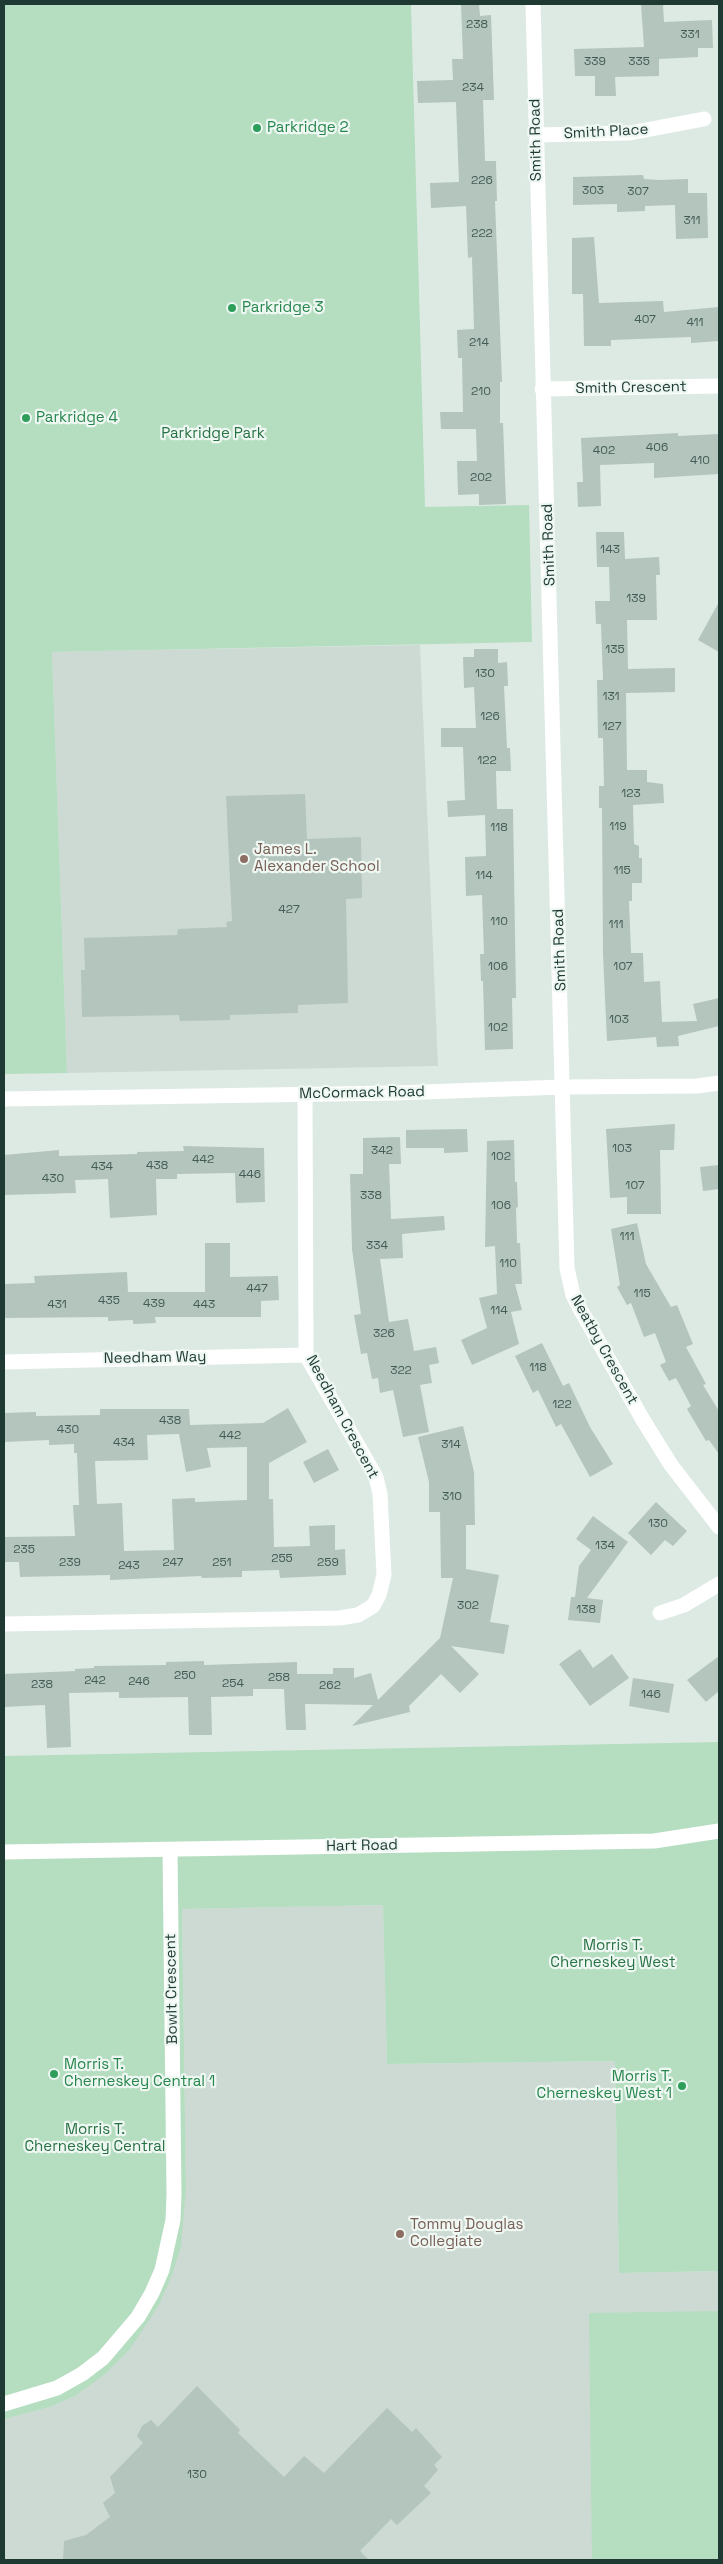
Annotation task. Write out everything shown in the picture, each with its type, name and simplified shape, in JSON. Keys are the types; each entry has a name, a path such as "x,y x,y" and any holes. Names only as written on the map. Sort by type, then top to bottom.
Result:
{"street":[{"name":"Smith Road","path":"533,4 542,389 549,546 563,1087"},
{"name":"Smith Place","path":"536,135 630,133 704,119"},
{"name":"Smith Crescent","path":"542,389 719,386"},
{"name":"McCormack Road","path":"4,1099 563,1087 697,1086 719,1084"},
{"name":"Neatby Crescent","path":"563,1087 567,1268 573,1295 661,1450 719,1527"},
{"name":"Needham Crescent","path":"4,1624 339,1618 358,1615 373,1606 379,1595 384,1575 380,1494 376,1477 306,1355 305,1094"},
{"name":"Needham Way","path":"4,1362 306,1355"},
{"path":"660,1613 684,1605 719,1584"},
{"name":"Hart Road","path":"4,1852 654,1841 719,1831"},
{"name":"Bowlt Crescent","path":"4,2404 57,2388 82,2374 103,2358 138,2317 152,2293 162,2270 173,2220 174,2194 170,1850"}],"shaded area":[{"name":"James L. Alexander School","path":"420,645 438,1066 67,1073 52,652"},
{"name":"Tommy Douglas Collegiate","path":"383,1905 387,2064 615,2061 619,2273 719,2271 719,2560 4,2560 4,2419 50,2407 75,2396 186,2188 182,1909"}],"green space":[{"name":"Parkridge Park","path":"4,4 411,4 425,507 529,505 532,642 52,652 67,1073 4,1074"},
{"path":"719,1742 719,2271 619,2273 615,2061 387,2064 383,1905 182,1909 186,2188 181,2246 172,2275 159,2305 130,2349 104,2375 75,2396 50,2407 4,2419 4,1756"},
{"path":"719,2311 719,2560 592,2560 589,2313"}],"building":[{"path":"461,4 479,4 480,16 491,15 494,100 483,100 485,161 496,161 497,201 495,201 502,382 500,382 500,423 503,423 506,504 479,505 479,494 458,495 457,461 477,461 476,429 441,429 440,412 463,412 462,358 458,358 457,330 474,329 472,257 468,258 466,206 431,208 430,183 459,182 456,102 418,103 417,81 453,80 452,59 463,59"},
{"path":"641,4 663,4 664,22 712,20 713,48 698,48 698,57 659,59 659,76 615,77 616,96 595,96 595,76 575,76 574,49 644,47"},
{"path":"643,175 644,179 688,179 688,193 707,193 708,238 676,239 675,205 645,206 645,211 617,212 617,204 573,205 573,177"},
{"path":"594,237 599,303 663,301 664,312 719,307 719,341 691,343 691,337 611,340 611,346 584,346 583,294 572,294 572,238"},
{"path":"678,433 678,436 719,434 719,474 654,478 654,463 600,465 601,506 578,507 577,482 583,482 581,438"},
{"path":"596,532 624,532 625,559 659,557 660,575 656,575 657,620 627,620 628,669 675,668 675,692 626,693 627,770 647,770 647,782 663,784 664,803 633,805 634,844 639,846 639,858 642,858 642,883 632,883 632,901 629,901 631,953 643,953 644,982 660,981 662,1022 697,1021 693,1004 719,998 719,1026 678,1036 679,1046 657,1047 656,1037 607,1041 603,954 602,808 599,808 599,786 604,786 603,738 598,738 597,680 603,680 601,624 596,624 595,601 610,601 609,567 597,567"},
{"path":"719,602 719,652 698,640"},
{"path":"474,649 498,649 498,663 507,662 508,686 504,686 507,748 510,748 511,771 496,771 497,809 513,809 516,998 512,998 513,1049 485,1050 483,981 481,981 480,954 484,954 482,895 466,896 465,857 486,856 485,815 448,817 447,801 465,800 463,747 441,747 441,728 476,728 474,687 464,688 463,657 474,657"},
{"path":"305,794 307,839 361,837 362,898 346,899 348,1003 298,1005 298,1013 230,1015 230,1020 180,1021 179,1015 82,1017 81,970 85,970 84,938 177,935 178,929 227,927 226,922 232,921 226,796"},
{"path":"675,1124 674,1150 660,1150 661,1214 627,1214 627,1197 610,1198 606,1129"},
{"path":"467,1129 468,1152 444,1153 444,1148 406,1148 406,1130"},
{"path":"400,1137 401,1164 389,1164 391,1219 444,1216 445,1230 402,1234 403,1258 380,1259 389,1322 408,1319 414,1351 436,1347 439,1363 429,1365 432,1383 420,1385 429,1432 403,1437 393,1390 380,1393 378,1378 372,1379 367,1353 361,1354 354,1315 361,1314 352,1249 350,1174 363,1174 363,1138"},
{"path":"514,1140 515,1182 517,1182 518,1207 516,1208 517,1243 520,1243 522,1284 515,1284 522,1310 511,1312 519,1344 472,1365 461,1340 487,1328 479,1298 497,1294 495,1246 485,1247 487,1141"},
{"path":"183,1146 264,1148 265,1202 236,1203 235,1173 177,1174 177,1179 156,1179 157,1215 110,1218 108,1179 75,1180 76,1193 4,1195 4,1155 59,1150 59,1156 137,1154 137,1152 184,1151"},
{"path":"719,1165 719,1189 703,1191 700,1167"},
{"path":"637,1223 646,1264 671,1307 677,1305 693,1344 686,1347 706,1384 703,1385 719,1411 719,1454 709,1440 706,1441 687,1409 691,1406 676,1378 669,1381 660,1365 666,1362 655,1333 644,1337 631,1303 627,1305 617,1287 620,1285 611,1229"},
{"path":"205,1243 230,1243 230,1277 278,1276 279,1300 261,1301 261,1317 155,1317 156,1323 133,1324 133,1320 108,1321 108,1317 4,1318 4,1284 35,1283 34,1276 127,1272 128,1292 205,1292"},
{"path":"542,1343 563,1386 569,1383 590,1427 613,1464 590,1477 561,1424 556,1427 538,1390 533,1393 515,1356"},
{"path":"288,1408 307,1442 269,1463 269,1499 273,1499 274,1547 310,1546 309,1526 335,1525 335,1550 345,1549 346,1575 280,1578 279,1570 242,1571 242,1577 202,1578 201,1576 110,1580 110,1575 20,1577 19,1562 4,1562 4,1537 75,1536 73,1505 79,1505 77,1453 74,1453 74,1444 49,1445 49,1440 4,1442 4,1413 36,1412 36,1416 100,1415 100,1409 189,1409 190,1425 263,1423","holes":["179,1434 186,1472 211,1467 207,1448 247,1447 247,1500 195,1502 195,1498 172,1499 174,1550 124,1551 122,1503 97,1504 95,1461 148,1460 147,1435"]},
{"path":"463,1426 474,1472 475,1525 466,1525 466,1569 499,1575 490,1622 509,1625 504,1654 451,1646 479,1674 460,1693 441,1674 409,1706 410,1712 352,1726 373,1705 305,1704 306,1730 286,1730 284,1689 253,1689 253,1696 211,1697 212,1735 189,1735 188,1697 119,1698 119,1692 69,1693 71,1747 47,1748 45,1705 4,1707 4,1674 75,1671 75,1669 94,1668 94,1666 166,1665 166,1662 204,1661 204,1665 297,1662 297,1674 333,1674 333,1668 354,1668 354,1678 371,1673 378,1700 440,1638 453,1578 441,1578 440,1512 429,1512 429,1482 418,1437"},
{"path":"328,1449 339,1470 314,1483 303,1462"},
{"path":"656,1502 687,1531 673,1546 665,1540 651,1555 628,1533"},
{"path":"593,1516 628,1542 587,1598 603,1600 600,1623 568,1620 571,1597 575,1597 579,1566 591,1550 576,1539"},
{"path":"580,1649 593,1668 612,1654 629,1678 590,1706 559,1664"},
{"path":"719,1656 719,1691 706,1702 687,1680"},
{"path":"633,1678 674,1684 669,1713 629,1706"},
{"path":"197,2386 240,2430 238,2433 284,2477 304,2456 324,2473 387,2408 412,2432 416,2428 442,2457 434,2465 438,2470 424,2486 431,2493 397,2525 391,2519 360,2551 369,2560 63,2560 64,2541 86,2535 110,2517 103,2503 115,2493 110,2477 143,2443 137,2436 142,2426 151,2420 158,2427"}],"place":[{"name":"Parkridge 2","path":"257,128"},
{"name":"Parkridge 3","path":"232,308"},
{"name":"Parkridge 4","path":"26,418"},
{"name":"James L. Alexander School","path":"244,859"},
{"name":"Morris T. Cherneskey Central 1","path":"54,2074"},
{"name":"Morris T. Cherneskey West 1","path":"682,2086"},
{"name":"Tommy Douglas Collegiate","path":"400,2234"}],"park label":[{"name":"Morris T. Cherneskey West","path":"613,1954"},
{"name":"Morris T. Cherneskey Central","path":"95,2138"}]}
